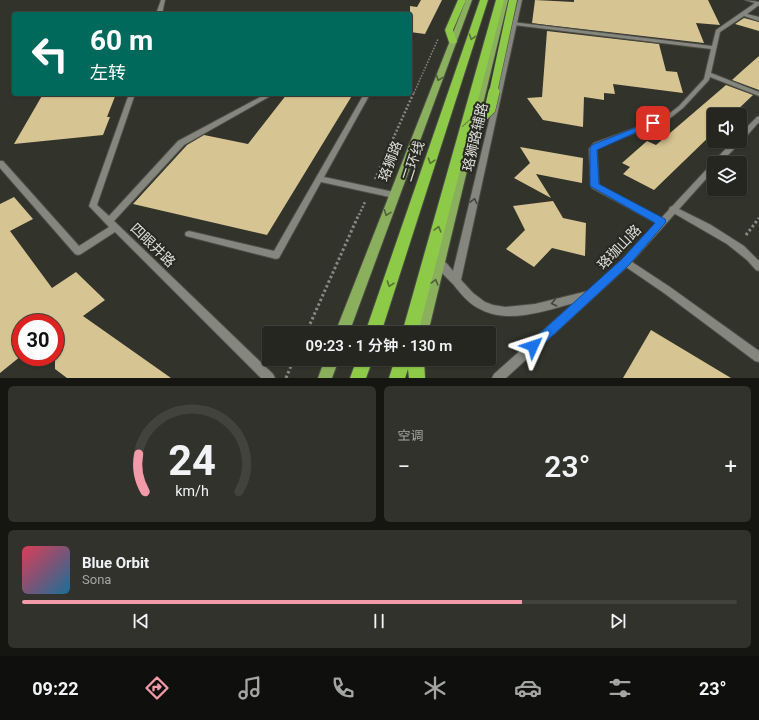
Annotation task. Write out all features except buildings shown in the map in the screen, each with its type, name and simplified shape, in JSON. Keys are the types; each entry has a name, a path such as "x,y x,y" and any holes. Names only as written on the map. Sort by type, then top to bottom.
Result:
{"highway":[{"name":"二环线","path":"375,326 484,0"},
{"path":"416,326 439,225 466,131 500,0"},
{"path":"466,131 490,109 514,0"},
{"path":"452,42 449,30 464,1"},
{"path":"358,378 362,366"},
{"path":"397,378 401,366"},
{"path":"416,366 417,378"}],"main road":[{"path":"416,326 440,263 505,0"},
{"name":"珞狮路","path":"345,326 452,42"},
{"path":"325,378 329,366"},
{"path":"409,378 413,366"}],"street":[{"path":"160,12 163,0"},
{"name":"珞狮路辅路","path":"456,280 520,0"},
{"path":"661,222 595,186 593,149 597,145 667,118 681,107 707,79 718,32 759,4 747,0"},
{"path":"743,14 759,19"},
{"path":"514,23 715,48"},
{"path":"708,74 759,94"},
{"path":"131,96 93,206 112,224 181,143 267,96"},
{"path":"189,234 276,255 366,96"},
{"path":"747,131 759,118"},
{"path":"723,156 730,148"},
{"name":"四眼井路","path":"0,163 78,251 112,224 269,378"},
{"name":"珞珈山路","path":"498,378 626,262 707,173"},
{"path":"319,179 394,195"},
{"path":"673,209 738,246 748,254 759,267"},
{"path":"626,262 668,290 759,357"},
{"name":"珞珈山路","path":"440,263 479,304 500,312 517,312 592,294"}],"path":[{"path":"309,326 439,37"},
{"path":"738,246 759,218"},
{"path":"286,378 291,366"}],"route":[{"path":"533,346 626,262 661,222 595,186 593,149 597,145 653,123"}]}
